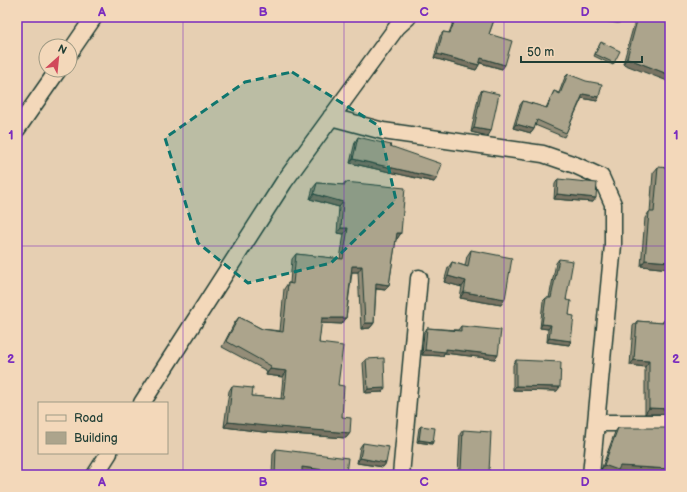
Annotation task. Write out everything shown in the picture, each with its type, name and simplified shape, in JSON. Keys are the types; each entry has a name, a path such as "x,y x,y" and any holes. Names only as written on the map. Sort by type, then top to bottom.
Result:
{"street":[{"path":"78,40 94,17"},
{"path":"143,402 284,182 397,28 408,17"},
{"path":"17,129 52,78"},
{"path":"331,117 383,131 543,154 575,164 601,177 613,204 613,245 591,475"},
{"path":"401,475 419,278"},
{"path":"596,423 670,423"},
{"path":"95,475 108,454"}],"highlighted area":[{"path":"292,72 379,126 396,200 331,263 248,283 198,243 165,138 245,82"}],"building":[{"path":"456,17 495,17 489,34 512,41 505,65 481,58 479,65 437,54 443,32 450,33"},
{"path":"638,17 670,17 670,75 627,58"},
{"path":"601,42 620,51 614,63 595,54"},
{"path":"568,74 586,81 602,84 599,97 583,94 566,133 537,120 534,129 516,124 523,101 547,108 554,91 560,94"},
{"path":"482,90 499,94 491,131 474,128"},
{"path":"358,137 391,145 390,146 442,164 437,178 353,159"},
{"path":"658,167 670,168 670,262 645,260 649,212 654,212"},
{"path":"558,179 597,183 596,198 557,194"},
{"path":"345,182 405,188 401,233 397,233 389,285 376,283 374,323 365,323 362,266 352,266 346,318 322,318 319,343 343,346 338,385 344,386 342,417 351,418 350,433 228,422 232,386 253,388 252,396 284,399 287,371 270,369 271,366 226,341 239,317 262,329 283,332 288,283 293,284 296,254 343,259 348,228 341,228 343,202 314,194 317,183 345,185"},
{"path":"471,250 512,258 505,299 464,292 466,281 448,276 452,262 468,267"},
{"path":"559,259 573,261 566,300 571,301 569,315 574,316 571,341 549,338 551,325 542,324 546,298 551,298"},
{"path":"664,320 670,321 670,409 649,408 649,361 634,360 637,321 663,323"},
{"path":"461,326 501,330 498,355 446,349 446,352 425,350 427,328 461,331"},
{"path":"384,358 385,388 368,389 366,359"},
{"path":"516,360 561,362 560,387 516,386"},
{"path":"421,426 435,428 433,442 419,440"},
{"path":"618,428 670,428 670,469 620,466 618,470 604,465"},
{"path":"463,430 491,432 489,472 461,470"},
{"path":"363,443 389,447 386,463 360,458"},
{"path":"276,449 348,458 346,473 302,467 302,475 275,475"},
{"path":"548,472 561,475 547,475"},
{"path":"431,473 452,475 431,475"}]}
